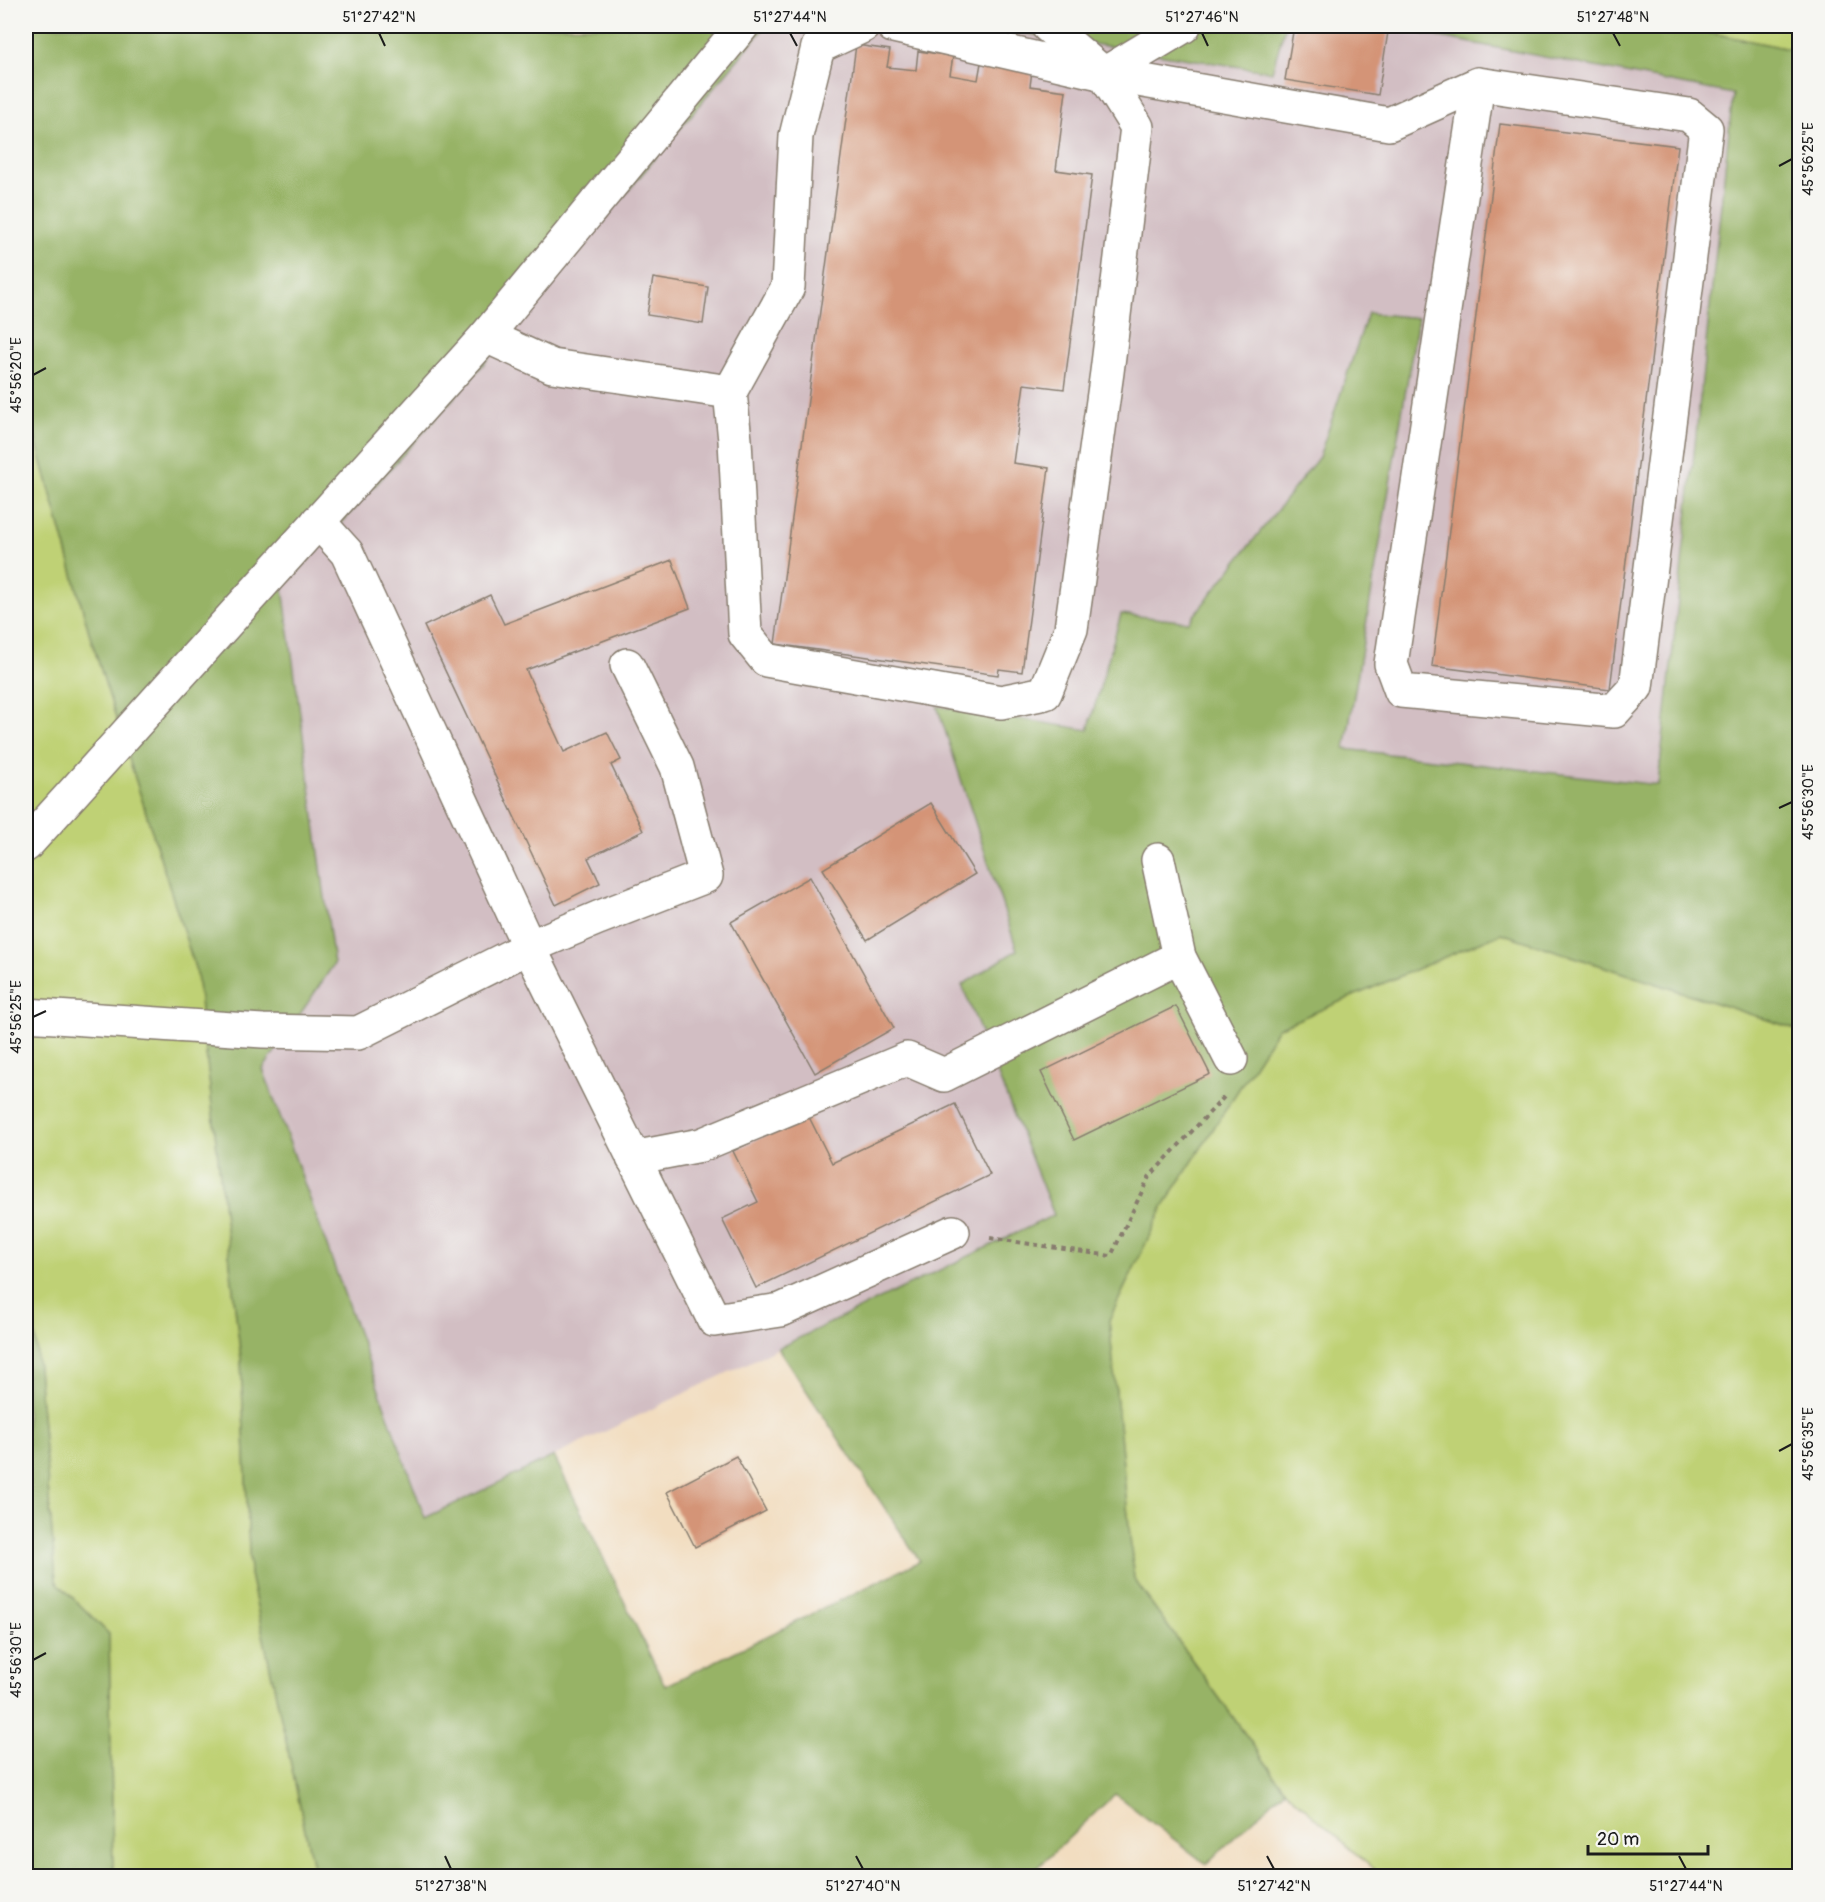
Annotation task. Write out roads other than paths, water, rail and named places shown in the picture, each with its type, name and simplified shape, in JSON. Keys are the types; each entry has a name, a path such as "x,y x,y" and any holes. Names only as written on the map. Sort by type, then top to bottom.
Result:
{"street":[{"path":"26,845 486,336 742,26"},
{"path":"862,26 818,47 796,136 788,287 730,392 735,440 745,634 766,660 1001,702 1044,693 1071,629 1107,372 1137,127 1104,74 1048,26"},
{"path":"892,26 1104,74 1389,124 1478,84 1689,115 1706,129 1636,687 1614,711 1401,691 1391,664 1478,84"},
{"path":"1104,74 1184,26"},
{"path":"486,336 552,366 730,392"},
{"path":"318,520 348,553 529,947 714,1320 781,1310 953,1232"},
{"path":"26,1015 262,1031 358,1033 529,947 706,876 677,767 627,665"},
{"path":"1158,860 1179,957 1231,1059"},
{"path":"633,1158 701,1145 907,1059 944,1075 1179,957"}]}
